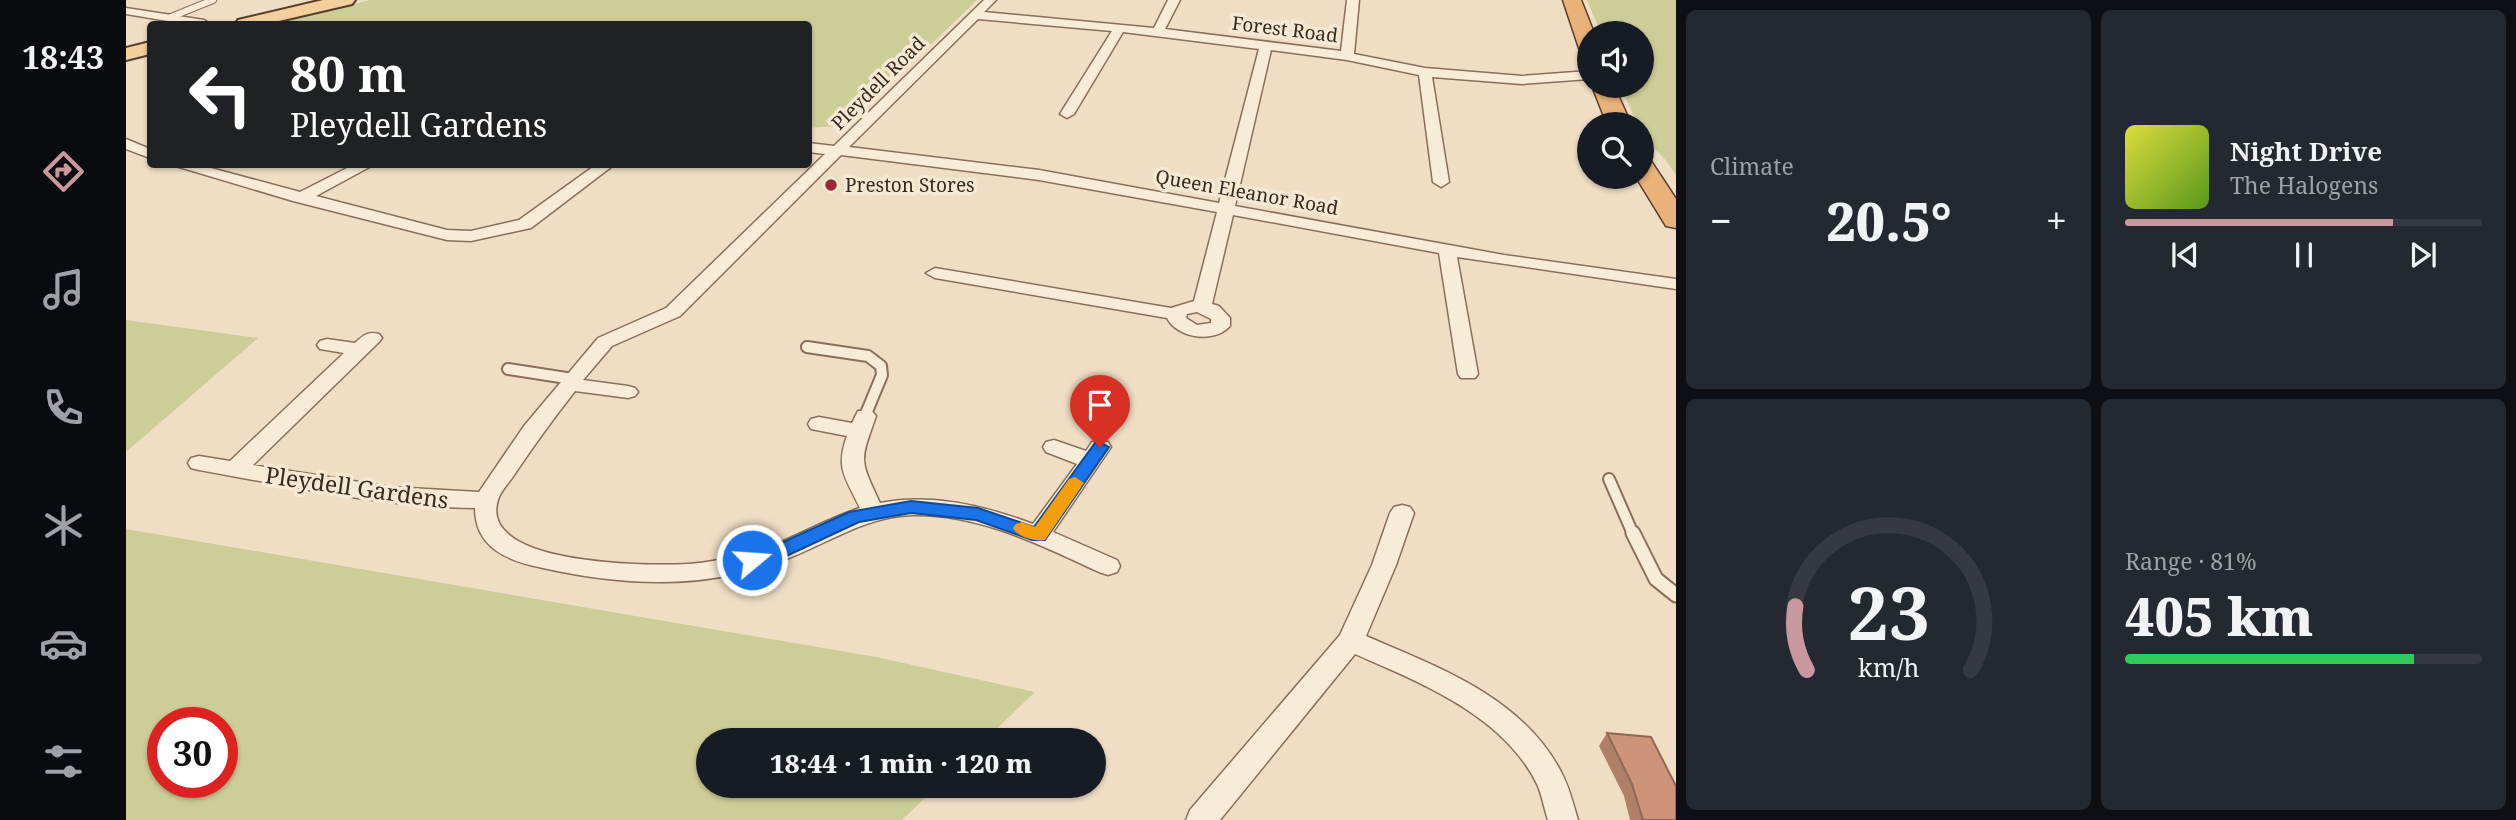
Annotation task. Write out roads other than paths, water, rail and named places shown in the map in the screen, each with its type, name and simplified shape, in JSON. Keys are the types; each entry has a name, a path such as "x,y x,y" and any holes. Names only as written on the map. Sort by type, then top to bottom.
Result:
{"highway":[{"path":"1572,0 1579,21"},
{"path":"1654,185 1676,220"}],"main road":[{"path":"258,21 345,0"},
{"path":"126,54 147,49"}],"street":[{"name":"Pleydell Road","path":"571,381 605,342 673,312 990,0"},
{"path":"1158,32 1174,0"},
{"path":"1348,56 1353,0"},
{"path":"126,11 190,21"},
{"name":"Forest Road","path":"976,15 1158,32 1348,56 1425,72 1522,80 1577,76"},
{"path":"1068,114 1120,28"},
{"path":"935,273 1176,314 1182,308 1202,307 1266,46"},
{"path":"1425,72 1441,182"},
{"path":"126,143 147,153"},
{"name":"Queen Eleanor Road","path":"812,148 1039,175 1447,250 1676,284"},
{"path":"190,168 447,235 471,236 525,224 602,168"},
{"path":"299,198 360,168"},
{"path":"1447,250 1468,374"},
{"name":"Pleydell Gardens","path":"235,469 366,344 327,345"},
{"path":"628,392 571,381 532,431 485,500 485,519 491,535 505,548 525,556 620,574 689,575 774,554 846,520 873,512 911,507 978,514 1038,535 1108,566"},
{"path":"820,424 863,423 850,456 853,469 873,512"},
{"path":"1038,535 1095,454 1054,447"},
{"path":"199,463 235,469"},
{"name":"Pleydell Gardens","path":"235,469 392,496 438,501 485,500"},
{"path":"1201,820 1351,641 1384,565 1402,513"},
{"path":"1351,641 1444,683 1519,733 1550,778 1563,820"}],"lane":[{"path":"171,17 213,0"},
{"path":"807,347 868,356 881,366 882,375 863,423"},
{"path":"508,369 571,381"},
{"path":"1609,479 1645,561 1656,579 1676,595"}],"place":[{"name":"Preston Stores","path":"831,185"}]}
